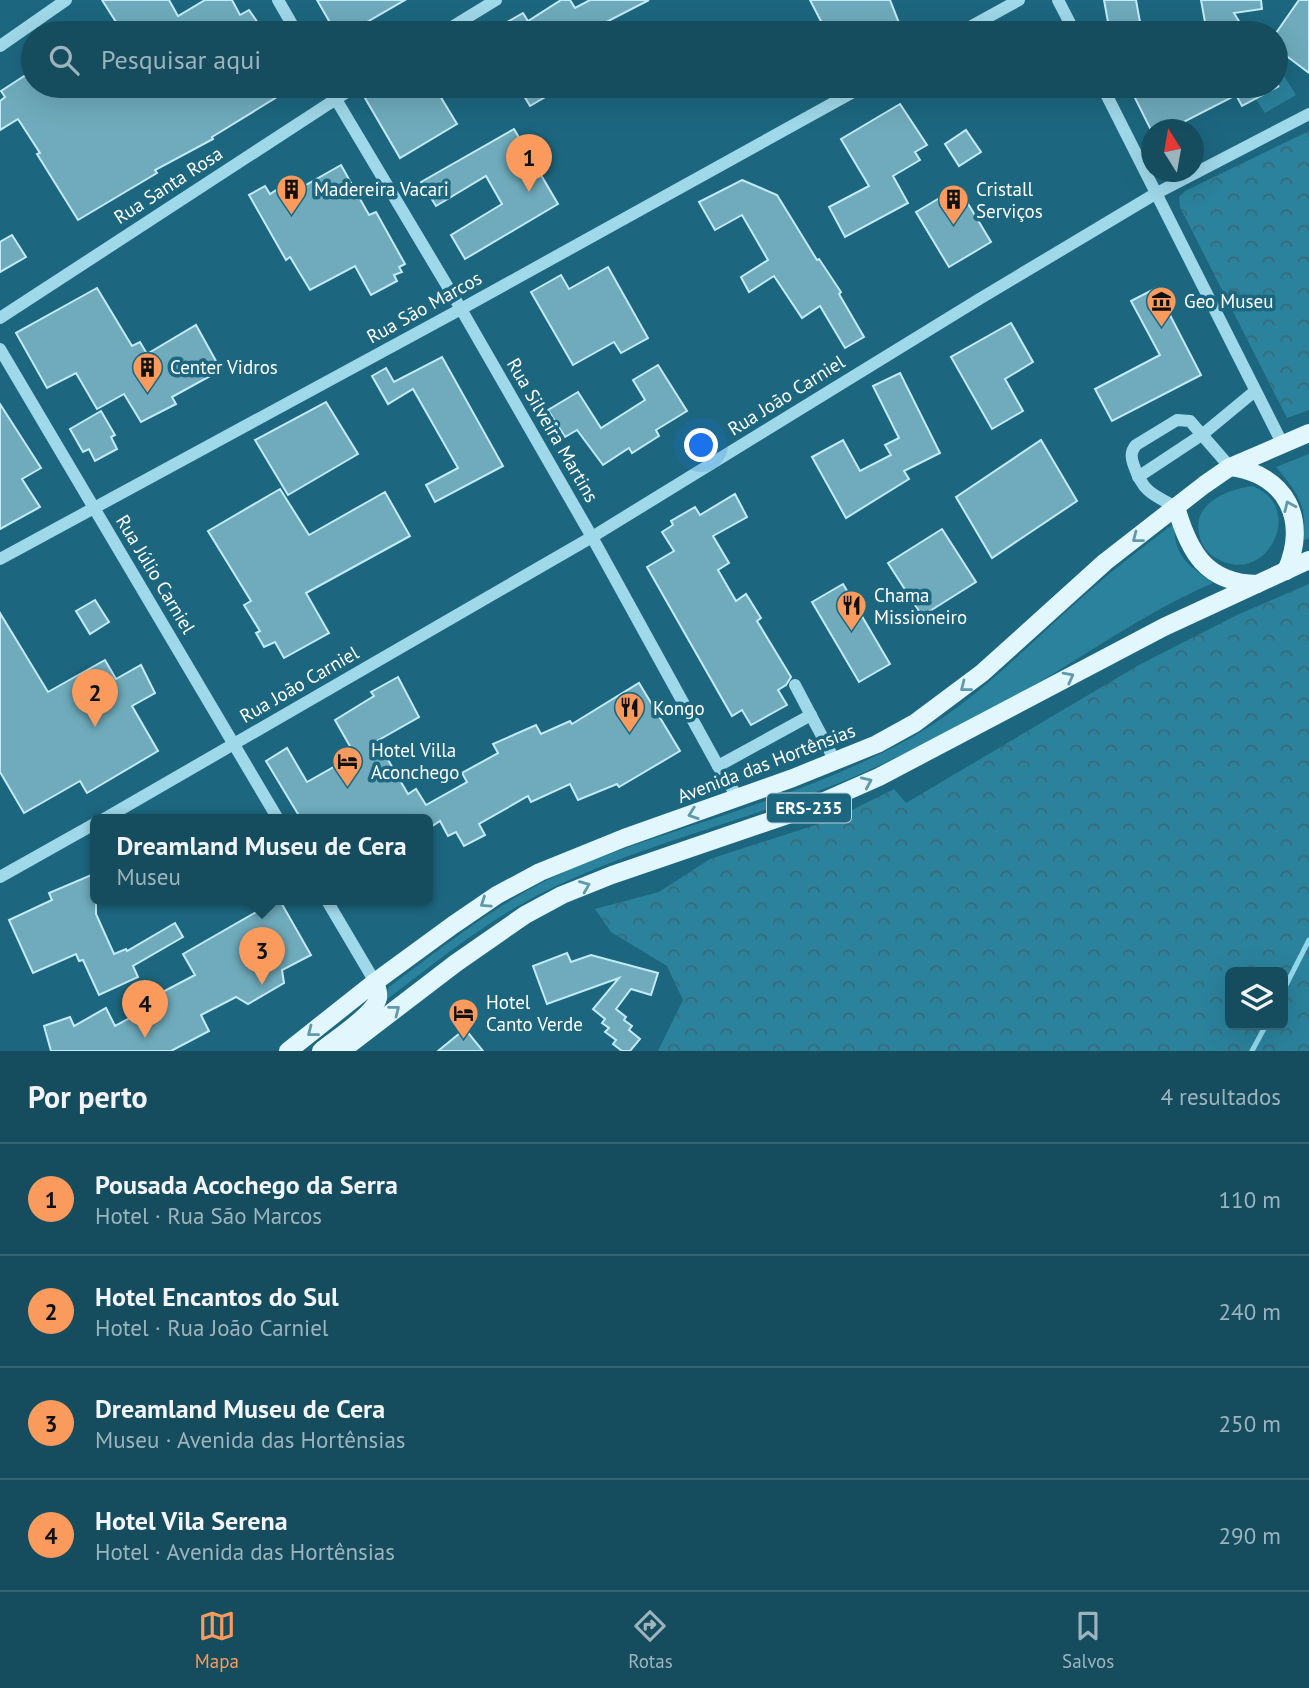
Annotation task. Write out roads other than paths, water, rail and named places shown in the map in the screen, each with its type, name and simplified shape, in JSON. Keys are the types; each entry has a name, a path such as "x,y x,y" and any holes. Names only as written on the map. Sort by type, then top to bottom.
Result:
{"main road":[{"name":"ERS-235","path":"1230,467 1309,433"},
{"name":"Avenida das Hortênsias","path":"288,1051 375,982 486,903 540,872 590,850 835,761 877,744 915,723 982,673 1105,562 1230,467"},
{"path":"1230,467 1261,475 1275,484 1289,503 1296,525 1297,541 1286,570"},
{"path":"1176,507 1188,543 1206,566 1232,581 1261,584"},
{"name":"ERS-235","path":"341,1051 456,963 525,915 562,895 625,870 811,807 879,777 1164,627 1309,560"},
{"path":"321,1051 367,1014 377,1001 379,993 375,982"}],"street":[{"path":"36,21 66,0"},
{"path":"278,0 290,21"},
{"path":"462,21 496,0"},
{"path":"981,21 1019,0"},
{"path":"1058,0 1069,21"},
{"path":"0,46 21,31"},
{"name":"Rua São Marcos","path":"0,559 842,98"},
{"path":"1108,98 1282,443"},
{"name":"Rua Silveira Martins","path":"335,99 461,309 738,798"},
{"name":"Rua Santa Rosa","path":"0,318 335,99"},
{"name":"Rua João Carniel","path":"113,814 592,537 1155,194 1309,114"},
{"name":"Rua Júlio Carniel","path":"0,349 275,814"},
{"path":"1138,477 1203,434 1255,391"},
{"path":"1176,507 1150,493 1138,477 1132,459 1132,450 1136,445 1177,420 1190,421 1230,467"},
{"path":"795,685 835,761"},
{"path":"718,766 811,715"},
{"path":"0,877 90,826"},
{"path":"330,905 375,982"}],"waterway":[{"path":"1288,981 1309,940"},
{"path":"1252,1051 1263,1030"}],"place":[{"name":"Pousada Acochego da Serra","path":"529,192"},
{"name":"Madereira Vacari","path":"291,216"},
{"name":"Cristall Serviços","path":"953,227"},
{"name":"Geo Museu","path":"1161,328"},
{"name":"Center Vidros","path":"147,394"},
{"name":"Chama Missioneiro","path":"851,633"},
{"name":"Hotel Encantos do Sul","path":"95,727"},
{"name":"Kongo","path":"630,735"},
{"name":"Hotel Villa Aconchego","path":"348,788"},
{"name":"Dreamland Museu de Cera","path":"262,985"},
{"name":"Hotel Vila Serena","path":"145,1038"},
{"name":"Hotel Canto Verde","path":"463,1040"}]}
